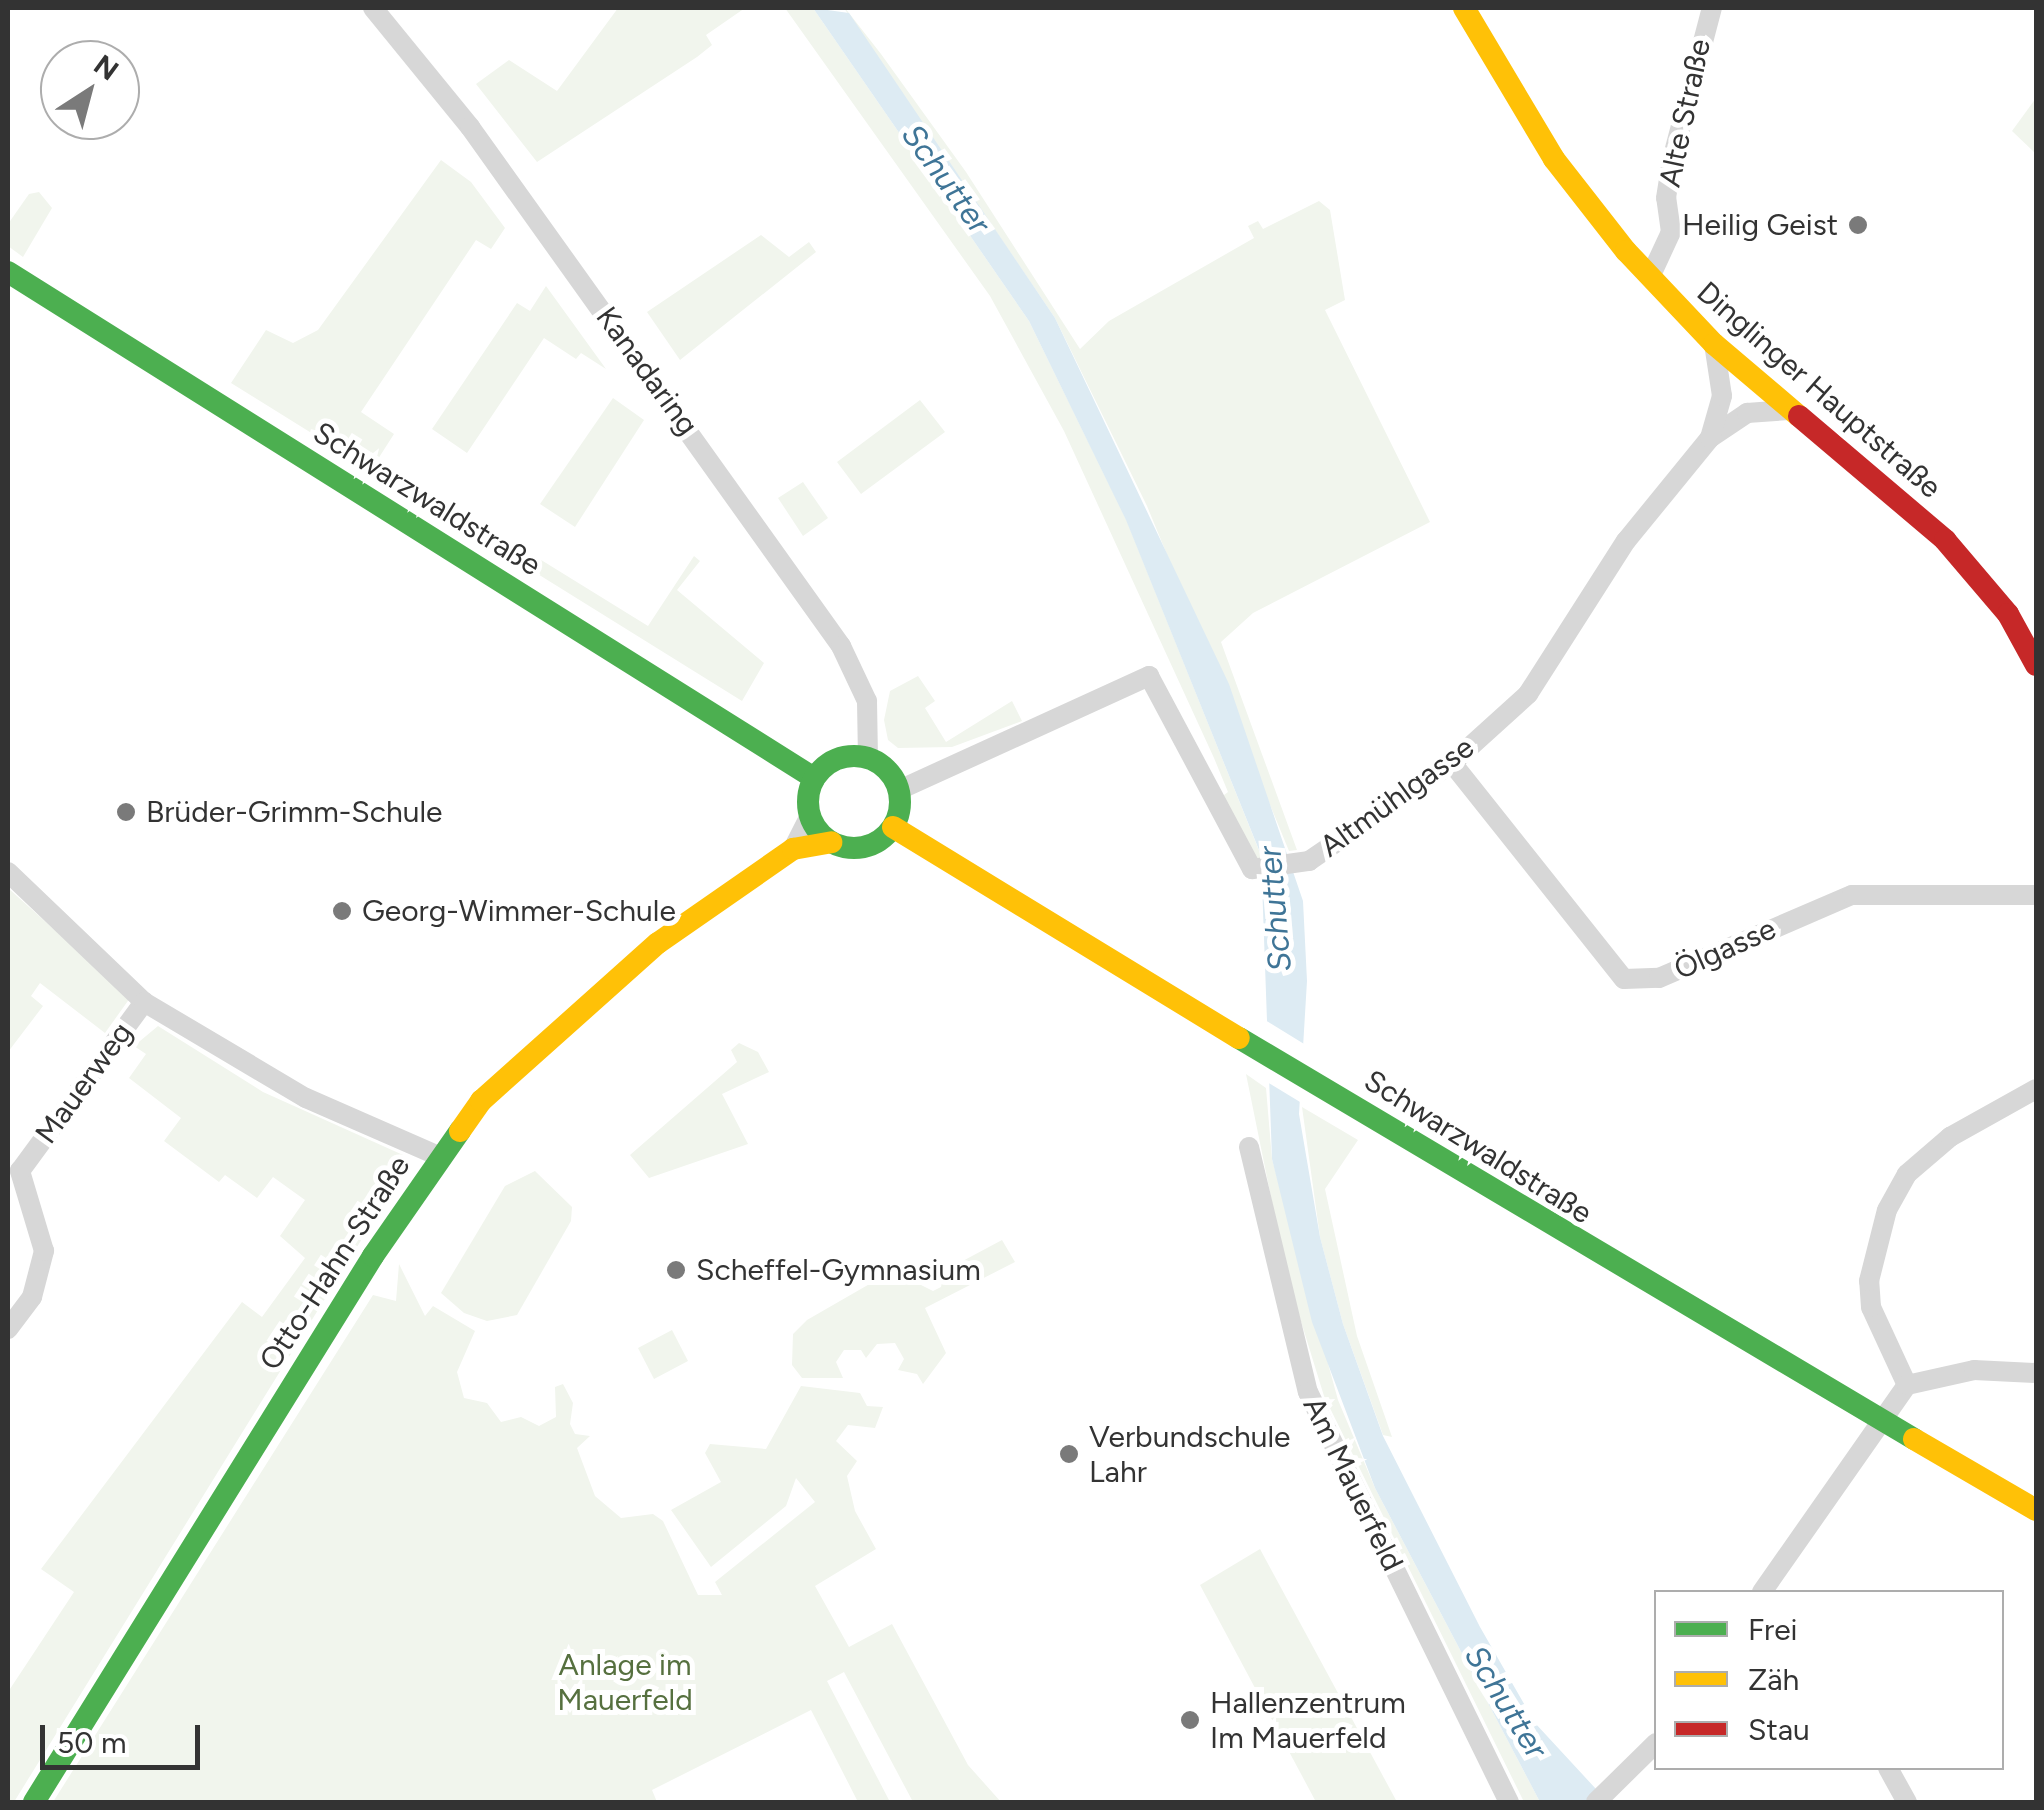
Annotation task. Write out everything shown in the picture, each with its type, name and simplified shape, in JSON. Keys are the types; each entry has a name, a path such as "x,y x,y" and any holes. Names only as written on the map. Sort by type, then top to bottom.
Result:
{"street":[{"name":"Kanadaring","path":"374,8 470,126 831,630 864,688 868,758"},
{"name":"Dinglinger Hauptstraße","path":"1464,8 1554,159 1651,275 1714,344 1945,540 2008,614 2036,665"},
{"name":"Alte Straße","path":"1651,275 1668,244 1672,160 1712,8"},
{"name":"Schwarzwaldstraße","path":"8,272 814,778"},
{"name":"Altmühlgasse","path":"1710,438 1722,396 1714,344"},
{"name":"Altmühlgasse","path":"899,790 1149,676 1256,869 1309,861 1452,763 1528,694 1626,541 1710,438 1747,413 1789,410"},
{"path":"868,758 899,790 893,827 859,848 832,842 810,815 814,778 838,759 868,758"},
{"name":"Ölgasse","path":"1452,763 1624,979 1659,978 1852,895 2036,895"},
{"name":"Otto-Hahn-Straße","path":"34,1802 439,1156 506,1073 574,1012 793,848 810,815"},
{"name":"Schwarzwaldstraße","path":"893,827 1879,1422 2036,1510"},
{"name":"Otto-Hahn-Straße","path":"793,848 832,842"},
{"name":"Mauerweg","path":"8,872 144,1002 306,1098 439,1156"},
{"name":"Mauerweg","path":"8,1329 32,1297 44,1251 20,1171 144,1002"},
{"path":"1907,1386 1870,1294 1887,1210 1908,1174 1950,1137 2036,1089"},
{"name":"Am Mauerfeld","path":"1249,1147 1308,1392 1509,1802"},
{"path":"1763,1590 1907,1386 1974,1370 2036,1374"},
{"path":"1596,1802 1654,1745"},
{"path":"1889,1770 1907,1802"}],"green space":[{"path":"618,8 745,8 706,35 712,45 697,57 537,162 476,84 509,60 557,91"},
{"path":"785,8 813,8 1029,321 1126,519 1262,858 1250,858 1220,798 1228,792 1214,758 1064,431 990,296"},
{"path":"844,8 966,172 1080,349 1109,321 1254,238 1248,226 1258,221 1263,229 1319,201 1330,210 1345,300 1325,310 1430,522 1253,613 1221,642 1297,850 1289,851 1147,506 1055,318"},
{"path":"2036,98 2036,154 2012,131"},
{"path":"441,160 471,182 505,228 491,249 476,240 361,412 394,434 378,459 648,626 694,556 700,561 677,590 764,663 742,701 231,383 266,330 293,343 318,330"},
{"path":"39,192 52,208 23,257 8,246 8,224 29,194"},
{"path":"761,235 789,257 809,242 816,252 680,360 647,312"},
{"path":"546,286 606,369 581,353 576,359 544,338 467,453 432,429 517,303 530,311"},
{"path":"613,398 644,420 575,527 540,504"},
{"path":"920,400 945,432 861,494 837,462"},
{"path":"803,482 828,518 803,536 778,498"},
{"path":"918,676 935,701 925,708 946,742 1012,701 1022,721 952,747 898,748 888,740 884,720 890,691"},
{"path":"8,888 130,998 105,1033 40,983 31,996 43,1006 8,1052"},
{"path":"158,1026 263,1092 403,1155 407,1166 14,1802 8,1802 8,1692 74,1592 41,1569 242,1302 262,1317 305,1258 280,1236 305,1200 273,1177 257,1198 225,1175 219,1182 164,1141 181,1118 129,1078 146,1054 134,1046"},
{"path":"739,1043 758,1052 769,1072 722,1094 748,1144 649,1178 630,1155 737,1062 731,1050"},
{"path":"1246,1074 1266,1088 1272,1159 1338,1400 1375,1488 1540,1802 1524,1802 1324,1396 1287,1276"},
{"path":"1302,1107 1358,1140 1325,1189 1357,1336 1392,1437 1383,1435 1343,1324 1320,1237"},
{"path":"535,1171 572,1207 571,1221 517,1315 487,1321 464,1313 441,1293 505,1186"},
{"path":"1002,1240 1015,1262 925,1308 946,1353 923,1384 917,1374 898,1370 904,1359 895,1343 877,1344 866,1358 861,1350 844,1350 836,1362 843,1378 802,1378 792,1365 793,1334 807,1320 906,1263 921,1268 919,1284 933,1291 941,1287 944,1271"},
{"name":"Anlage im Mauerfeld","path":"399,1264 425,1316 433,1306 475,1331 457,1372 464,1398 487,1403 501,1422 521,1417 539,1426 556,1417 555,1387 563,1384 573,1403 570,1424 575,1434 590,1436 577,1448 595,1496 621,1518 653,1514 663,1521 698,1595 722,1595 715,1582 815,1502 796,1478 786,1506 711,1567 671,1510 721,1482 705,1453 710,1444 766,1449 801,1386 860,1393 867,1406 883,1407 875,1428 848,1425 836,1441 857,1461 847,1476 855,1511 876,1549 815,1586 849,1647 892,1624 968,1765 1001,1802 913,1802 844,1672 827,1681 890,1802 858,1802 811,1710 652,1790 657,1802 53,1802 373,1295 396,1301"},
{"path":"672,1330 688,1361 654,1379 638,1348"},
{"path":"1260,1549 1397,1802 1316,1802 1200,1585"}],"water":[{"name":"Schutter","path":"813,8 849,13 1055,318 1229,684 1303,901 1307,981 1299,1114 1320,1237 1343,1324 1383,1436 1480,1627 1535,1723 1608,1802 1540,1802 1375,1488 1312,1322 1272,1159 1261,855 1126,520 1029,321"}],"pier":[{"path":"1265,1020 1309,1047 1305,1105 1262,1079"}],"traffic: fast":[{"path":"8,272 814,778"},
{"path":"854,756 872,760 886,770 896,784 900,802 896,820 886,834 872,844 854,848 836,844 822,834 812,820 808,802 812,784 822,770 836,760 854,756"},
{"path":"1239,1038 1914,1439"},
{"path":"34,1802 373,1256 460,1131"}],"traffic: slow":[{"path":"1464,8 1554,159 1626,251 1714,344 1799,416"},
{"path":"893,827 1239,1038"},
{"path":"460,1131 481,1101 658,943 793,849 831,842"},
{"path":"1914,1439 2036,1510"}],"traffic: jam":[{"path":"1799,416 1945,540 2008,614 2036,665"}],"place":[{"name":"Heilig Geist","path":"1858,225"},
{"name":"Brüder-Grimm-Schule","path":"126,812"},
{"name":"Georg-Wimmer-Schule","path":"342,911"},
{"name":"Scheffel-Gymnasium","path":"676,1270"},
{"name":"Verbundschule Lahr","path":"1069,1454"},
{"name":"Hallenzentrum Im Mauerfeld","path":"1190,1720"}]}
